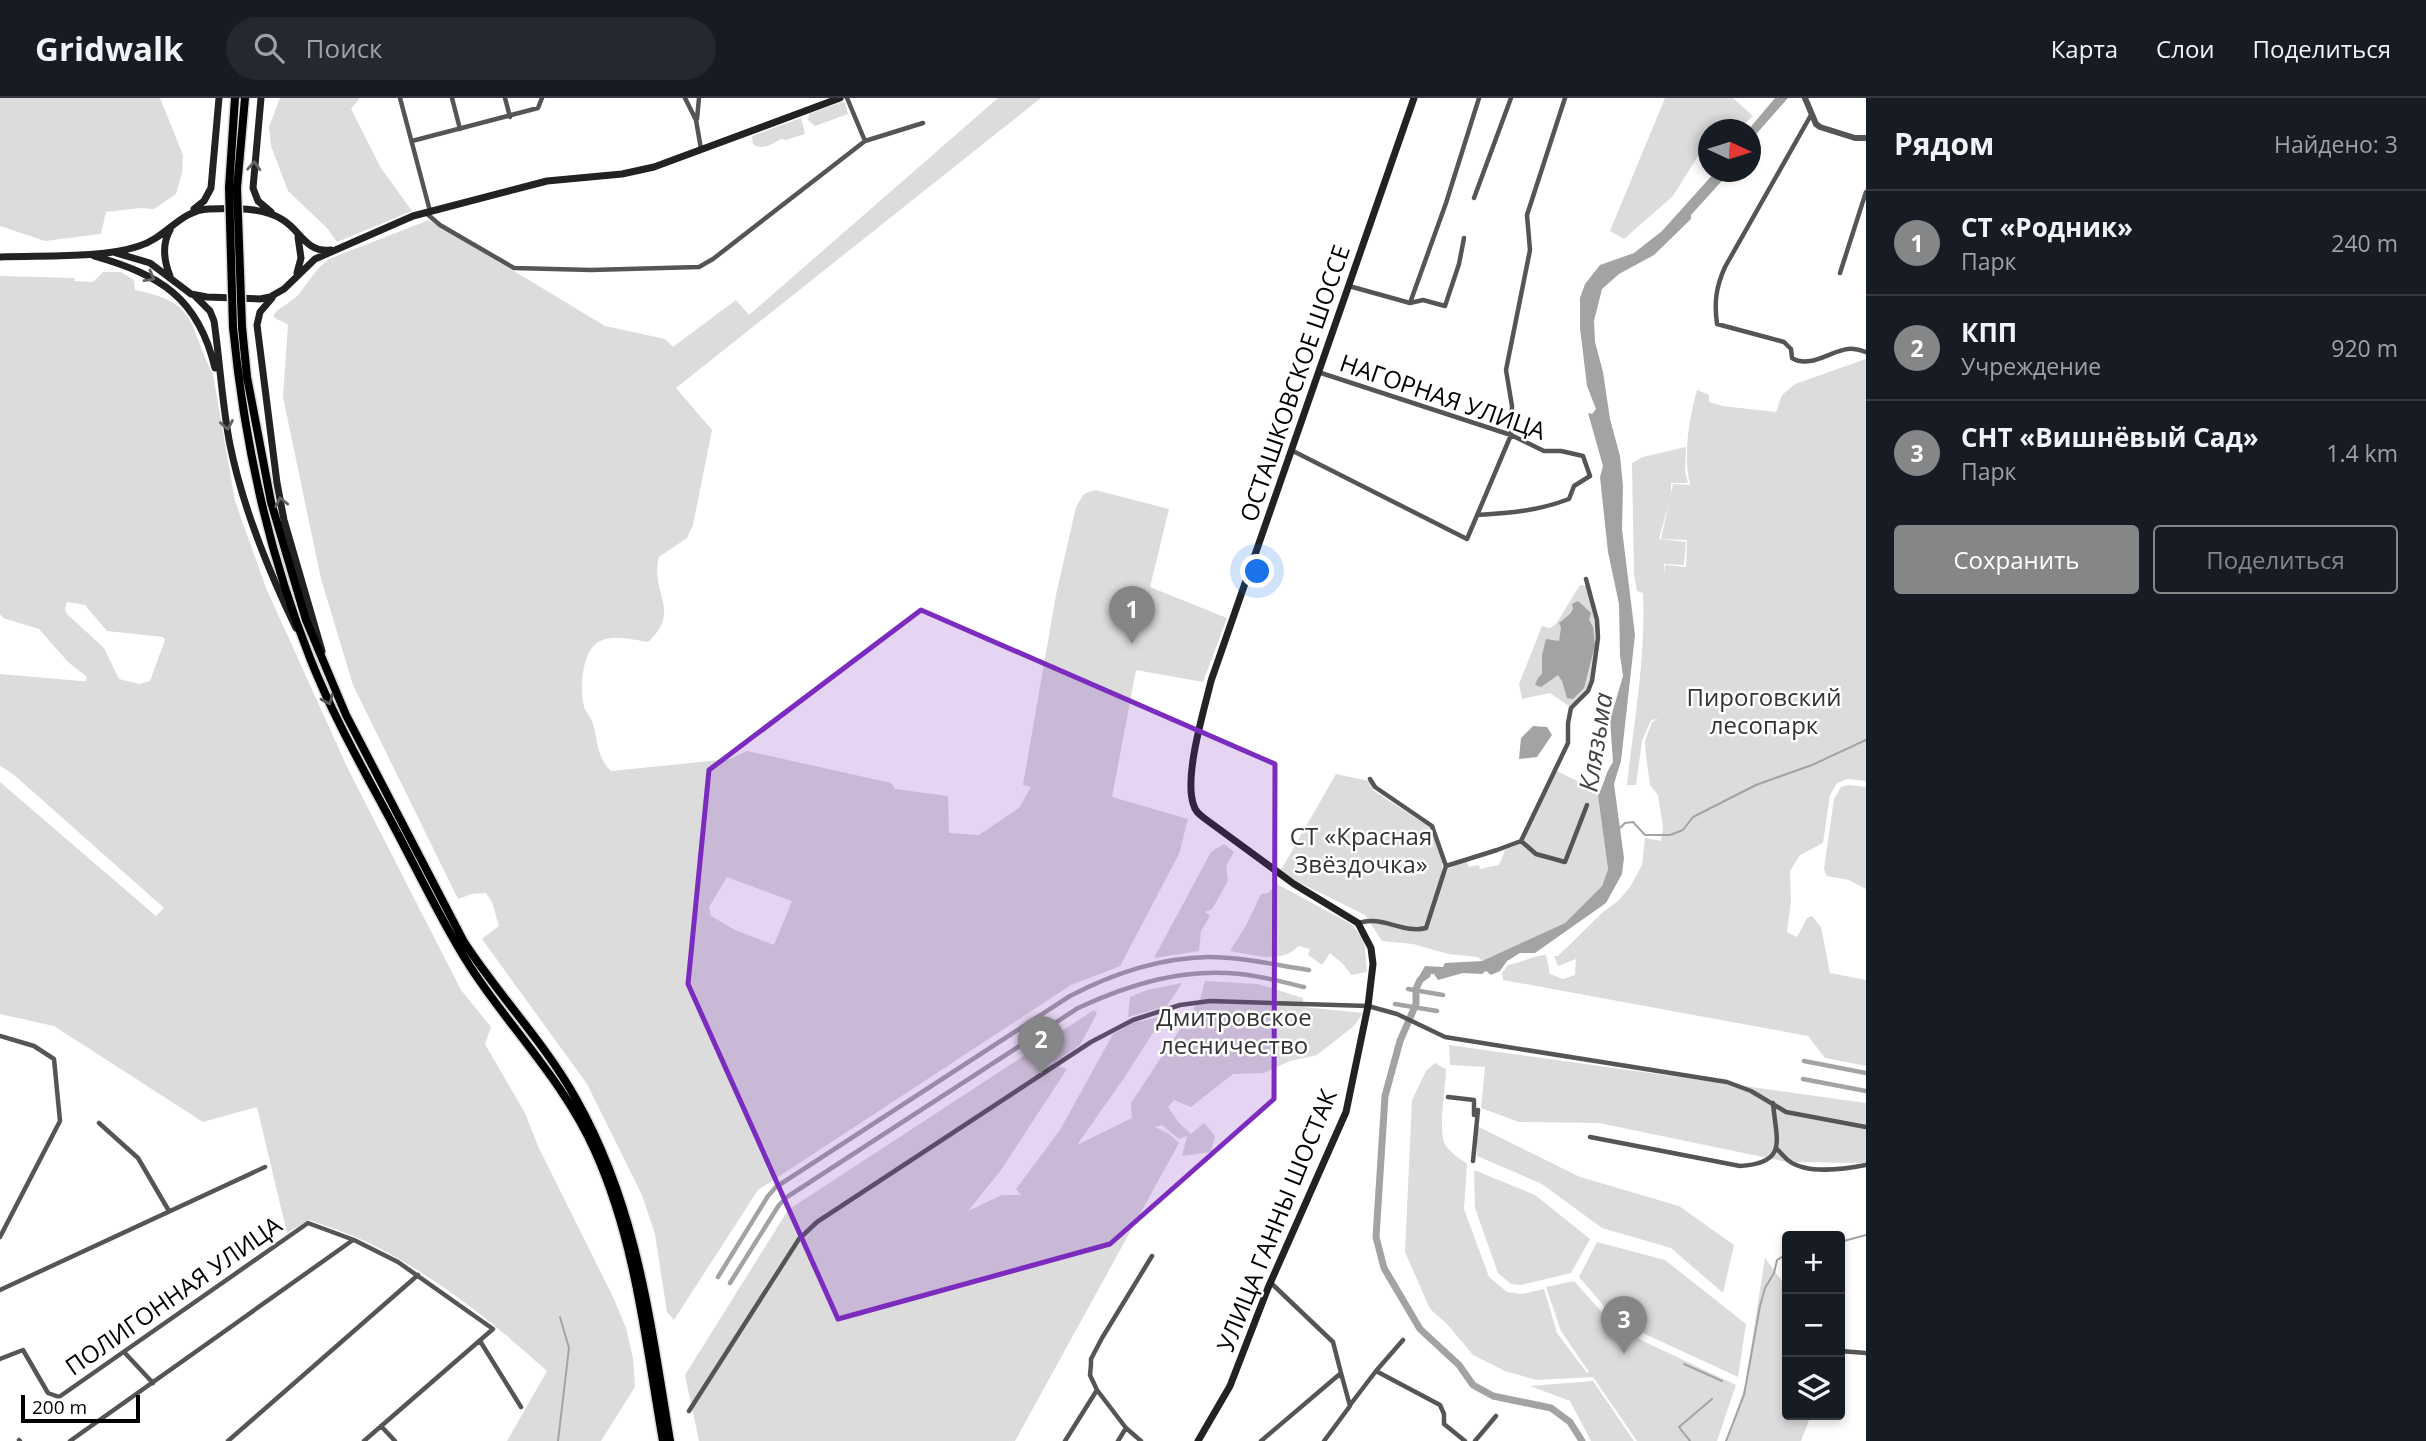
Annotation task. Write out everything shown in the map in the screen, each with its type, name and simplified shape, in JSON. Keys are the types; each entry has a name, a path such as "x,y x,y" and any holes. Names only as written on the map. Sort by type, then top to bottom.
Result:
{"main road":[{"path":"0,257 116,253 150,242 204,201 211,188 219,98"},
{"path":"235,98 233,188 237,327 246,423 262,503 281,575 311,660"},
{"path":"233,188 245,98"},
{"path":"261,98 253,188 258,201 310,246 326,251 335,249"},
{"path":"332,685 284,520 267,419 257,325 260,312 315,259 431,210 547,181 639,171 839,98"},
{"name":"ОСТАШКОВСКОЕ ШОССЕ","path":"1358,923 1294,884 1204,818 1194,808 1191,790 1193,760 1211,681 1414,98"},
{"path":"189,213 207,209 245,210 265,212 283,220"},
{"path":"174,282 165,254 167,235 176,222"},
{"path":"293,229 301,249 295,276"},
{"path":"116,253 150,263 203,302 210,311 214,321 230,446 246,505 279,594 334,715 458,947 569,1101 595,1151 612,1193 629,1250 663,1441"},
{"path":"86,254 134,268 155,278 177,295 194,315 210,347 222,394"},
{"path":"191,294 255,300 275,295"},
{"path":"237,327 271,502 299,597 332,685 464,942 485,975 575,1096 600,1145 618,1190 636,1248 670,1441"},
{"name":"УЛИЦА ГАННЫ ШОСТАК","path":"1198,1441 1230,1386 1270,1283 1346,1112 1368,1006 1373,964 1371,948 1358,923"}],"street":[{"path":"400,98 431,210 440,225 514,268 591,270 699,267 865,141 923,123"},
{"path":"452,98 460,129"},
{"path":"505,98 510,117"},
{"path":"412,141 538,108 542,98"},
{"path":"685,98 696,120 701,150"},
{"path":"696,120 699,98"},
{"path":"847,98 865,141"},
{"path":"1410,303 1446,203 1479,98"},
{"path":"1474,198 1511,98"},
{"path":"1291,450 1467,539 1511,435 1512,406 1506,370 1530,250 1527,215 1565,98"},
{"path":"1805,98 1820,127 1855,138 1866,138"},
{"path":"1812,114 1725,267 1714,303 1717,324 1784,342 1791,349 1792,358 1796,361 1804,362 1847,349 1866,352"},
{"path":"1840,273 1866,192"},
{"path":"1858,217 1866,219"},
{"path":"1349,286 1410,303 1423,300 1445,306 1459,264 1464,238"},
{"name":"НАГОРНАЯ УЛИЦА","path":"1318,372 1511,435 1544,451 1561,451 1583,456 1590,477 1574,486 1569,499 1525,512 1477,515"},
{"path":"1446,866 1521,841 1568,743 1571,708 1588,691 1592,681 1598,638 1597,620 1586,579"},
{"path":"1358,923 1373,920 1416,930 1426,928 1446,866 1432,826 1385,795 1370,779"},
{"path":"1521,841 1536,854 1565,862 1587,805"},
{"path":"689,1411 799,1239 817,1222 1111,1031 1133,1020 1180,1005 1210,1001 1368,1006 1397,1014 1445,1037 1727,1082 1751,1090 1786,1112 1866,1127"},
{"path":"0,1036 34,1046 54,1059 60,1121 0,1237"},
{"path":"1448,1097 1474,1100 1476,1113 1473,1161"},
{"path":"1590,1137 1740,1166 1757,1165 1771,1159 1777,1149 1773,1103"},
{"path":"99,1123 138,1158 169,1211"},
{"path":"1777,1149 1789,1161 1799,1166 1836,1171 1866,1165"},
{"path":"0,1290 265,1167"},
{"name":"ПОЛИГОННАЯ УЛИЦА","path":"0,1359 23,1350 48,1393 59,1397 308,1223 354,1240"},
{"path":"70,1441 354,1240 388,1256 418,1275 486,1323 493,1331 365,1441"},
{"path":"1140,1441 1126,1428 1097,1390 1090,1376 1091,1359 1152,1256"},
{"path":"228,1441 418,1275"},
{"path":"1270,1283 1333,1342 1350,1406"},
{"path":"1324,1441 1376,1371 1403,1340"},
{"path":"480,1341 521,1407"},
{"path":"1845,1351 1866,1353"},
{"path":"124,1352 153,1382"},
{"path":"1376,1371 1440,1405 1444,1424 1465,1441"},
{"path":"1261,1441 1341,1373"},
{"path":"1065,1441 1097,1390"},
{"path":"1475,1441 1496,1416"},
{"path":"381,1426 395,1441"},
{"path":"1118,1441 1126,1428"}],"highlighted area":[{"path":"921,610 1275,764 1274,1099 1110,1244 838,1319 688,984 709,770"}],"green space":[{"path":"0,98 160,98 183,155 182,173 176,194 154,209 106,212 101,234 45,241 0,226"},
{"path":"280,98 360,98 351,109 381,168 412,211 337,242 327,228 288,191 271,146 269,127"},
{"path":"998,98 1041,98 676,388 712,430 693,525 687,538 659,557 657,570 663,601 663,620 648,642 618,638 600,641 589,652 583,670 585,710 592,721 600,754 611,771 730,759 747,751 891,783 895,789 948,796 949,833 979,835 1019,808 1031,787 1023,785 1056,595 1076,507 1084,494 1095,490 1169,509 1150,587 1227,618 1203,682 1136,670 1112,797 1188,819 1179,854 1120,966 1071,985 758,1190 674,1320 667,1312 655,1234 642,1195 587,1084 482,939 499,926 492,902 486,893 458,899 353,685 321,579 283,397 288,325 273,316 296,297 329,259 429,220 605,326 665,339 673,347 736,300 749,315","holes":["727,877 792,901 774,945 735,930 711,916 709,907"]},
{"path":"1665,98 1733,98 1753,116 1750,119 1698,119 1698,156 1673,196 1624,239 1610,231"},
{"path":"845,102 848,114 815,126 808,120 809,114"},
{"path":"801,118 805,134 781,139 763,147 753,144 752,136"},
{"path":"103,272 121,272 134,280 135,290 156,295 181,309 194,329 213,374 235,501 266,588 348,769 461,990 491,1027 485,1044 525,1113 538,1146 626,1328 633,1358 635,1387 601,1441 507,1441 547,1371 462,1301 393,1256 362,1240 309,1220 287,1233 257,1107 203,1122 54,1026 0,1014 0,782 156,916 164,908 13,774 0,766 0,674 81,681 86,681 87,677 68,662 39,629 3,618 0,614 0,276 75,278 74,281 93,282","holes":["67,602 85,605 107,631 163,637 165,640 150,681 139,684 119,679 104,648 67,614 65,609"]},
{"name":"Пироговский лесопарк","path":"1866,359 1866,781 1848,779 1837,783 1830,795 1823,843 1800,855 1790,871 1791,901 1787,932 1797,937 1807,918 1812,916 1821,927 1830,973 1866,980 1866,1066 1825,1058 1808,1036 1503,980 1502,973 1508,965 1546,955 1550,974 1563,979 1575,975 1576,959 1558,966 1554,956 1558,956 1630,887 1642,865 1645,838 1661,841 1663,827 1658,795 1650,785 1645,741 1652,722 1658,719 1651,720 1642,741 1636,785 1627,785 1643,641 1643,593 1637,591 1634,574 1632,463 1643,457 1686,447 1685,470 1688,483 1671,483 1671,493 1673,484 1690,485 1688,437 1697,390 1709,395 1709,402 1722,406 1776,412 1782,395 1795,384","holes":["1669,502 1661,539 1687,540 1686,567 1665,565 1664,575 1664,564 1684,565 1686,542 1659,539"]},
{"path":"1580,585 1587,586 1594,610 1597,638 1590,682 1582,696 1569,706 1550,693 1522,699 1519,684 1542,626 1550,628 1556,624"},
{"name":"СТ «Красная Звёздочка»","path":"1557,771 1595,790 1598,796 1608,869 1602,886 1565,923 1482,961 1478,957 1448,954 1413,944 1382,941 1365,915 1298,882 1281,870 1336,774 1369,781 1374,791 1431,828 1442,862 1442,873 1446,875 1448,869 1466,861 1469,867 1479,865 1480,869 1499,865 1505,850 1523,842"},
{"path":"1841,787 1866,787 1866,889 1849,880 1827,876 1824,869 1834,799"},
{"path":"1224,844 1234,852 1226,866 1228,881 1212,909 1205,912 1210,916 1201,931 1199,951 1154,958 1211,852"},
{"path":"1277,884 1351,924 1364,939 1367,972 1351,975 1330,953 1322,965 1308,955 1310,949 1298,946 1292,952 1275,957 1230,951 1261,894 1268,893"},
{"name":"Дмитровское лесничество","path":"1205,981 1258,984 1303,998 1303,1007 1363,1013 1354,1026 1317,1055 1290,1061 1264,1073 1233,1074 1191,1107 1174,1100 1168,1107 1191,1134 1204,1123 1215,1136 1211,1152 1182,1156 1187,1136 1179,1139 1162,1125 1155,1127 1179,1143 1015,1441 699,1441 685,1375 788,1210 1094,1010 1097,1013 1080,1045 1052,1064 1067,1069 1001,1170 968,1211 1002,1195 1021,1195 1016,1189 1060,1130 1113,1034 1132,1023 1164,1016 1077,1145 1132,1118 1131,1103 1200,999"},
{"path":"1182,983 1167,1006 1128,1017 1130,997 1147,990"},
{"path":"1449,1045 1866,1103 1866,1163 1787,1162 1599,1123 1519,1122 1481,1108 1485,1067 1450,1065"},
{"path":"1435,1063 1446,1069 1443,1140 1450,1151 1467,1164 1464,1209 1489,1277 1507,1292 1522,1294 1544,1289 1557,1333 1587,1373 1589,1372 1561,1331 1546,1287 1574,1281 1607,1318 1643,1341 1736,1385 1717,1441 1637,1441 1593,1377 1536,1380 1505,1371 1473,1355 1447,1324 1430,1309 1405,1252 1412,1100 1426,1071"},
{"path":"1477,1126 1580,1177 1679,1206 1734,1245 1723,1293 1671,1248 1602,1228 1542,1184 1477,1156"},
{"path":"1474,1170 1535,1195 1590,1239 1571,1273 1521,1285 1511,1284 1498,1273 1475,1208"},
{"path":"1597,1242 1665,1260 1746,1324 1738,1377 1645,1334 1610,1313 1579,1277"},
{"path":"1765,1258 1782,1281 1782,1420 1809,1420 1801,1441 1726,1441 1745,1386"},
{"path":"1593,1381 1634,1441 1591,1441 1570,1401 1530,1386"}],"shaded area":[{"path":"1775,98 1788,98 1761,129 1761,119 1757,119"},
{"path":"1706,182 1721,182 1691,215 1691,219 1654,255 1619,274 1602,289 1594,321 1595,342 1620,456 1623,486 1622,529 1635,635 1621,761 1614,784 1624,858 1622,874 1606,903 1535,953 1520,953 1507,961 1500,971 1491,975 1486,971 1482,974 1463,973 1438,980 1434,974 1430,974 1422,982 1418,978 1425,966 1443,967 1445,963 1482,961 1565,923 1602,886 1608,869 1598,796 1613,762 1610,720 1623,676 1619,604 1608,552 1600,477 1603,466 1588,413 1592,414 1596,409 1587,386 1580,328 1580,298 1585,284 1600,265 1634,253 1662,231"},
{"path":"1578,601 1591,613 1589,620 1593,627 1595,645 1584,688 1573,699 1567,698 1558,675 1541,687 1535,685 1542,674 1542,655 1546,639 1559,641 1559,623 1570,614 1572,604"},
{"path":"1533,726 1547,727 1552,735 1537,757 1519,759 1521,738"}],"waterway":[{"path":"1619,829 1625,823 1633,822 1645,835 1670,835 1683,830 1693,817 1756,785 1812,765 1866,740"},
{"path":"718,1277 776,1187 1070,996 1137,969 1190,958 1233,958 1309,970"},
{"path":"730,1283 779,1205 787,1197 1078,1008 1137,985 1198,973 1248,975 1304,987"},
{"name":"Клязьма","path":"1427,975 1420,980 1416,989 1416,1004 1400,1041 1385,1096 1376,1237 1384,1268 1420,1329 1459,1365 1473,1385 1493,1396 1551,1408 1570,1422 1582,1441"},
{"path":"1408,989 1443,995"},
{"name":"Клязьма","path":"1395,1004 1437,1011"},
{"path":"1804,1061 1866,1073"},
{"path":"1803,1079 1866,1091"},
{"path":"1845,1241 1866,1235"},
{"path":"1726,1441 1744,1395 1765,1288 1774,1273 1777,1260 1782,1257"},
{"path":"558,1441 569,1348 560,1317"},
{"path":"1684,1364 1722,1381"},
{"path":"1690,1441 1679,1427 1712,1399"}],"place":[{"name":"СТ «Родник»","path":"1132,644"},
{"name":"КПП","path":"1041,1074"},
{"name":"СНТ «Вишнёвый Сад»","path":"1624,1354"}]}
